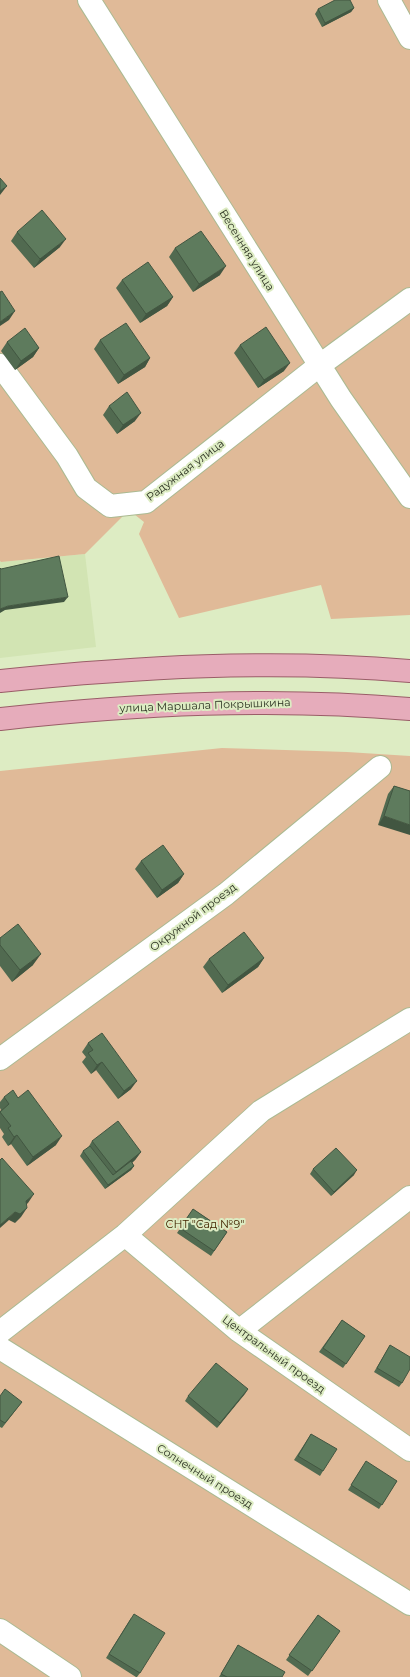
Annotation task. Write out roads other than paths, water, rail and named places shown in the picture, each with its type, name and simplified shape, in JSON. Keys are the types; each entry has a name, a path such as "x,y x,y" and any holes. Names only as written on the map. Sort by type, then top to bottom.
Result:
{"main road":[{"path":"0,681 110,671 234,665 323,666 410,671"},
{"name":"улица Маршала Покрышкина","path":"0,719 106,709 216,703 322,703 410,709"}],"street":[{"name":"Весенняя улица","path":"89,0 341,399 410,497"},
{"path":"389,0 410,38"},
{"name":"Радужная улица","path":"0,366 67,456 86,488 110,506 146,502 320,365 410,299"},
{"name":"Окружной проезд","path":"0,1059 226,894 380,767"},
{"path":"0,1332 124,1235 261,1111 410,1019"},
{"path":"239,1331 410,1197"},
{"name":"Центральный проезд","path":"124,1235 239,1331 410,1450"},
{"name":"Солнечный проезд","path":"0,1348 410,1604"},
{"path":"0,1630 70,1677"}],"park label":[{"name":"СНТ \"Сад №9\"","path":"205,1224"}]}
